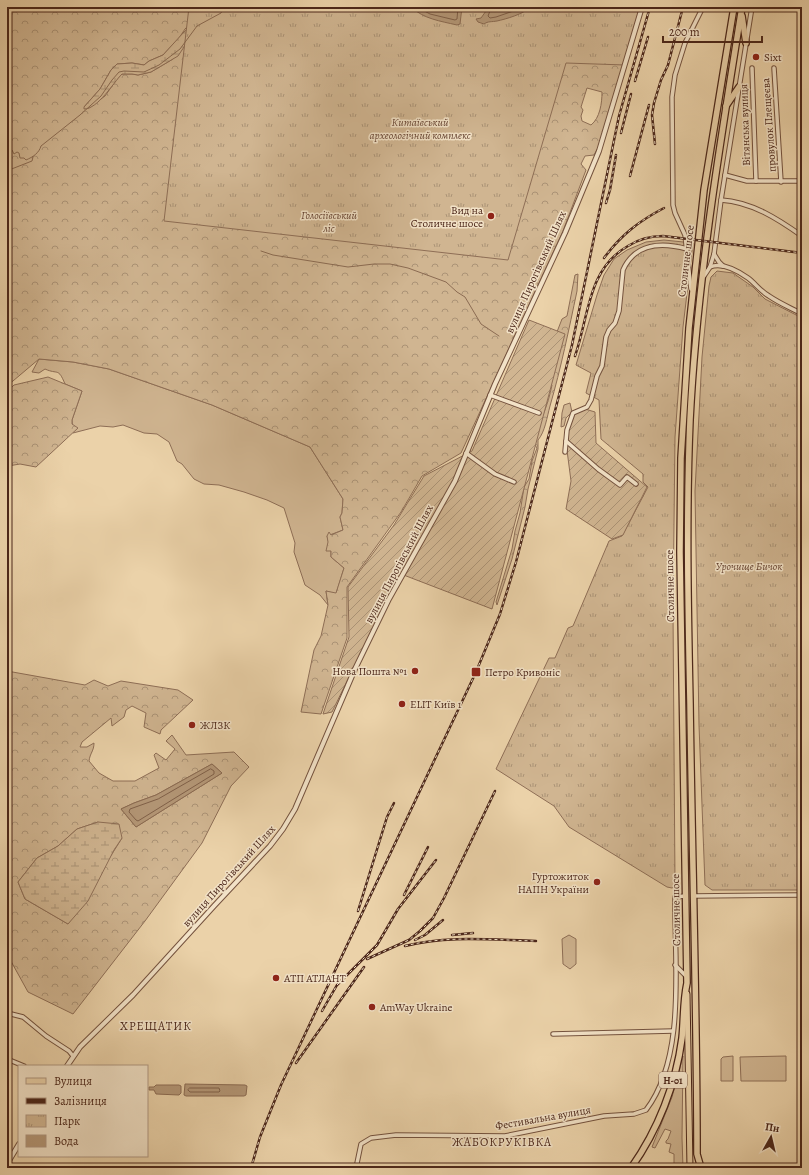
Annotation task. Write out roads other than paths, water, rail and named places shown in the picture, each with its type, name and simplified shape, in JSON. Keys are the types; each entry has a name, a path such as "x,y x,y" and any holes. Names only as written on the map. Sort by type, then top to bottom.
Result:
{"highway":[{"name":"Столичне шосе","path":"687,980 680,552 680,481 685,372 704,190 734,7"},
{"name":"Столичне шосе","path":"697,1154 688,640 688,502 690,419 695,351 712,191 741,8"},
{"path":"741,8 746,43"},
{"path":"725,108 739,87"},
{"name":"Н-01","path":"631,1168 652,1134 672,1083 682,1039 687,980"},
{"path":"697,1154 701,1168"}],"main road":[{"name":"Столичне шосе","path":"687,980 690,1168"},
{"name":"Столичне шосе","path":"697,1154 697,1168"}],"street":[{"name":"вулиця Пирогівський Шлях","path":"68,1065 80,1047 133,995 270,846 283,829 295,809 355,668 389,599 456,481 490,395 565,233 599,151 642,7"},
{"path":"692,294 684,230 675,213 673,205 672,97 675,75 681,54 703,7"},
{"path":"702,279 710,267 714,254 721,200 752,7"},
{"name":"Вітянська вулиця","path":"752,68 756,181"},
{"name":"провулок Плещеєва","path":"774,68 781,182"},
{"path":"725,175 741,180 781,182 802,181"},
{"path":"721,200 757,208 802,236"},
{"path":"565,452 567,430 573,413 587,407 591,400 596,376 602,366 606,337 615,322 619,311 623,270 626,265 636,252 648,246 687,249"},
{"path":"714,254 719,262 724,266 749,278 757,288 768,296 802,314"},
{"path":"710,267 718,265 724,266"},
{"path":"490,395 539,413"},
{"path":"566,441 598,469 620,485 627,477 636,484"},
{"path":"466,453 495,474 514,482"},
{"path":"693,896 802,895"},
{"name":"Фестивальна вулиця","path":"356,1168 361,1144 371,1138 396,1135 505,1136 604,1116 634,1114 643,1111 649,1106 665,1072 671,1054 676,991 675,897 685,896"},
{"path":"675,965 687,980"},
{"path":"7,1013 23,1017 73,1056"},
{"path":"553,1034 673,1031"},
{"path":"7,1059 22,1065"},
{"path":"7,1164 18,1146"}],"water":[{"path":"411,7 462,7 460,24 457,25 432,19"},
{"path":"474,7 530,7 524,12 515,16 484,24 478,22 476,19 481,18 486,11 485,8 481,9"},
{"path":"212,764 222,773 136,827 121,809 156,795"},
{"path":"185,1084 247,1086 246,1095 244,1096 186,1096 184,1095"},
{"path":"156,1085 179,1085 181,1086 181,1093 179,1095 156,1094 154,1090 149,1090 149,1087 154,1087"}],"waterway":[{"path":"7,149 12,150 14,154 17,152 19,153 20,158 24,158 26,160 33,156 39,151 41,146 101,96 119,72 144,72 159,65 180,49 197,26 221,13 224,7"},
{"path":"7,179 9,170 32,161 33,157"},
{"path":"7,201 10,217 7,222"},
{"path":"261,251 273,255 348,267 390,264 408,268 446,282 465,297 481,324 499,336"}],"railway":[{"path":"251,1168 260,1137 281,1085 476,672 500,614 516,562 572,345 619,116 650,7"},
{"path":"655,144 652,115 654,103 661,80 668,65 683,7"},
{"path":"635,81 648,37"},
{"path":"621,133 631,94"},
{"path":"630,176 649,105"},
{"path":"606,203 610,190 616,155"},
{"path":"604,258 617,242 631,229 646,218 664,208"},
{"path":"575,356 591,295 604,267 615,256 636,241 650,237 663,236 802,253"},
{"path":"367,959 409,940 433,918 495,791"},
{"path":"358,911 387,817 394,803"},
{"path":"404,895 428,847"},
{"path":"322,1011 337,985 377,945 398,909 436,860"},
{"path":"415,940 425,935 443,920"},
{"path":"452,935 473,933"},
{"path":"405,946 437,940 454,939 536,941"},
{"path":"296,1063 364,967"}],"place":[{"name":"Sixt","path":"756,57"},
{"name":"Вид на Столичне шосе","path":"491,216"},
{"name":"Нова Пошта №1","path":"415,671"},
{"name":"Петро Кривоніс","path":"476,672"},
{"name":"ELIT Київ 1","path":"402,704"},
{"name":"ЖЛЗК","path":"192,725"},
{"name":"Гуртожиток НАПН України","path":"597,882"},
{"name":"АТП АТЛАНТ","path":"276,978"},
{"name":"AmWay Ukraine","path":"372,1007"}],"district":[{"name":"ХРЕЩАТИК","path":"156,1026"},
{"name":"ЖАБОКРУКІВКА","path":"502,1142"}],"park label":[{"name":"Китаївський археологічний комплекс","path":"420,128"},
{"name":"Голосіївський ліс","path":"329,221"},
{"name":"Урочище Бичок","path":"749,566"}]}
